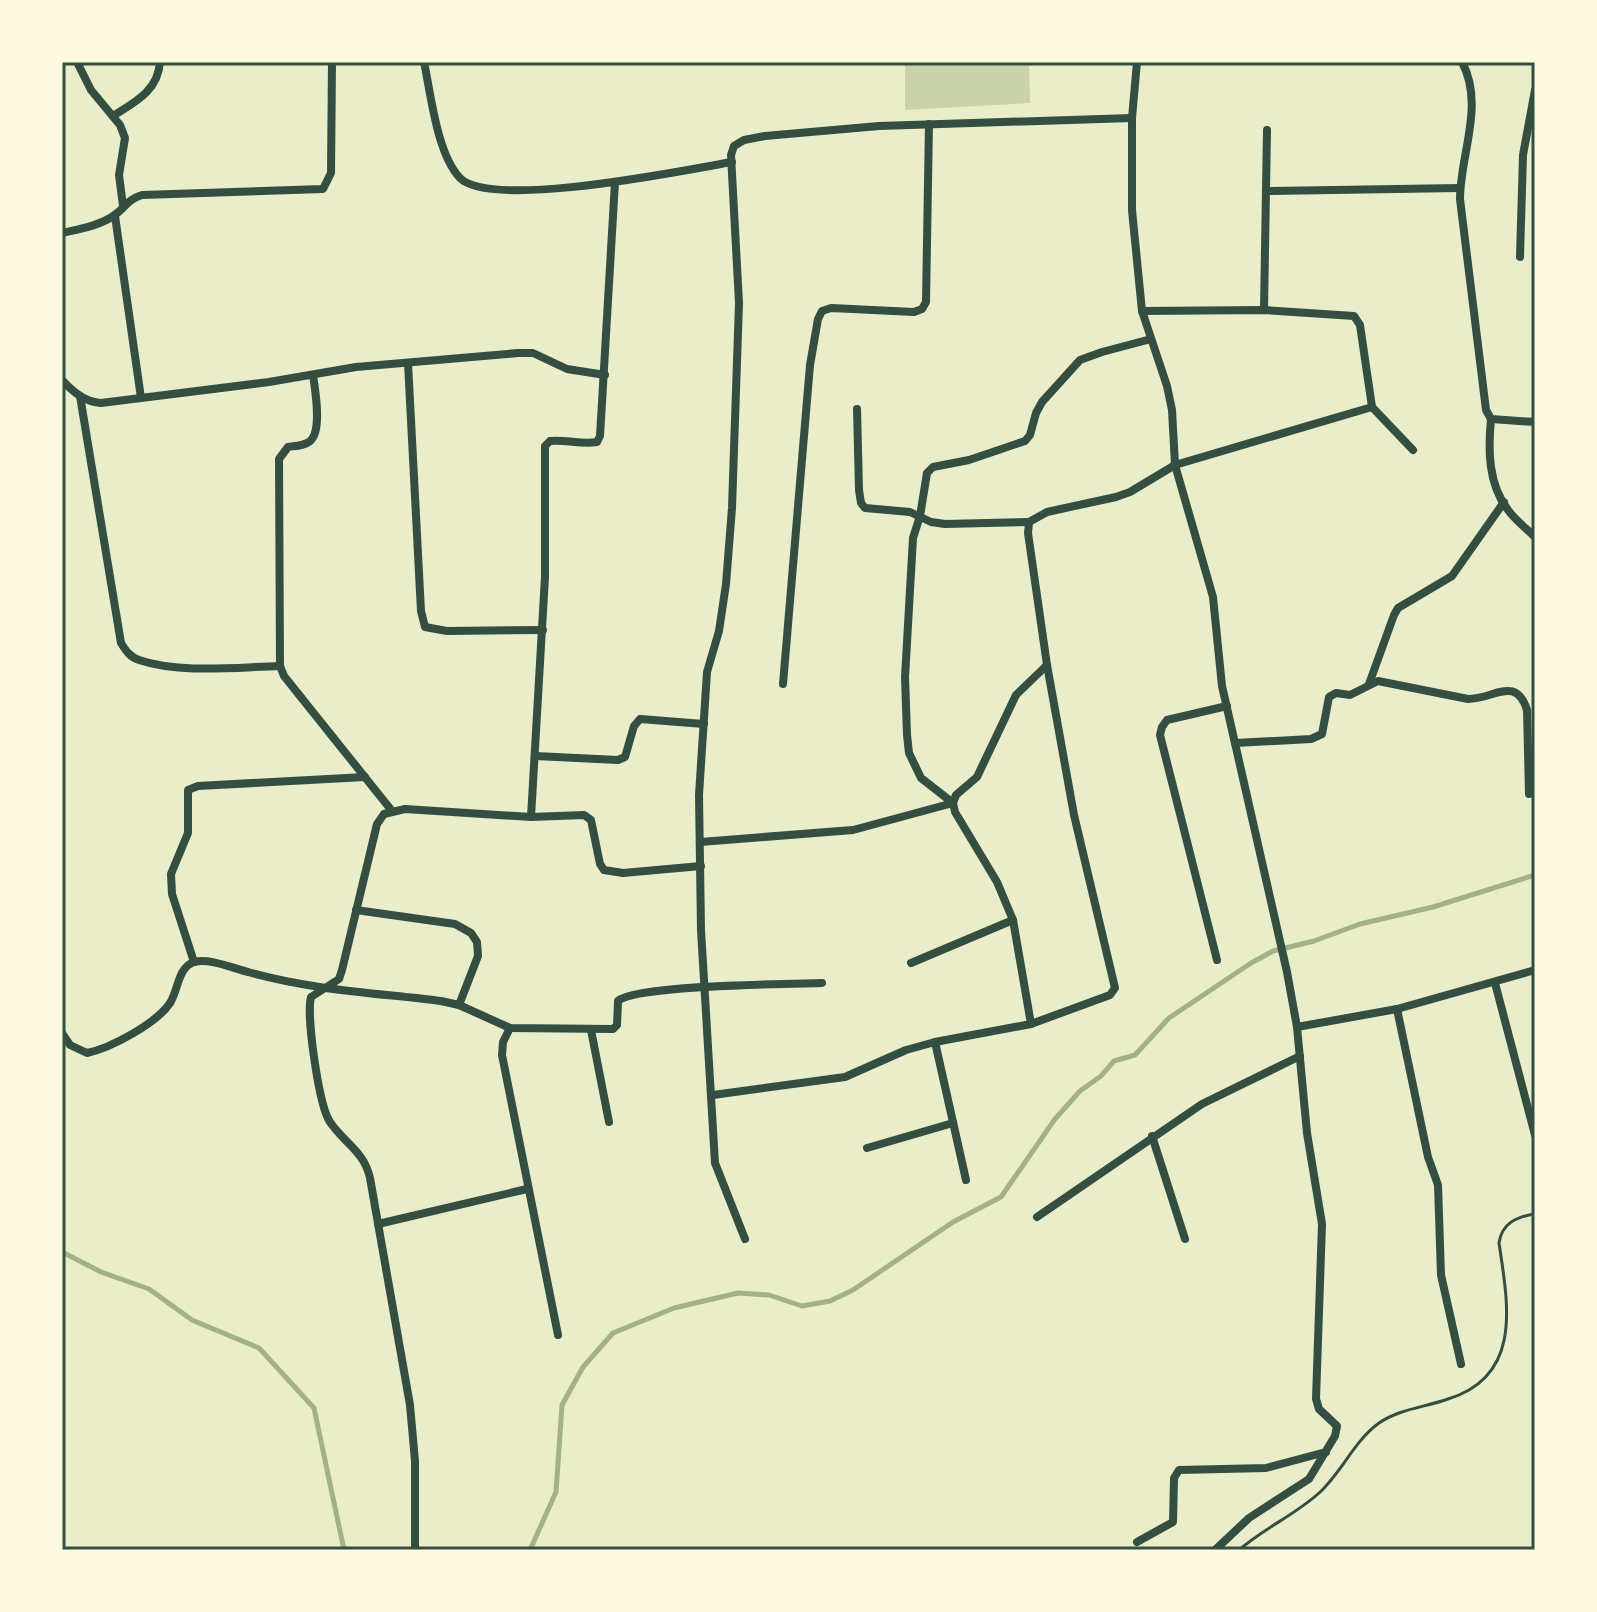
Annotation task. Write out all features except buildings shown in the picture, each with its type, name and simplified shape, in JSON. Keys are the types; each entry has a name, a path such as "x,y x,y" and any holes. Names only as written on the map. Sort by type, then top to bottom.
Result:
{"street":[{"path":"77,62 91,90 113,116 125,138 119,175 123,206"},
{"path":"113,116 144,96 154,85 160,62"},
{"path":"62,233 115,216 132,198 142,195 323,189 331,173 332,62"},
{"path":"424,62 446,155 463,181 474,186 503,190 615,182 732,162"},
{"path":"1137,62 1132,118 1132,210 1142,311 1167,386 1172,410 1175,465 1213,597 1227,706 1297,1027 1309,1147 1322,1224 1316,1399 1319,1409 1337,1426 1327,1452 1309,1479 1260,1510 1215,1550"},
{"path":"1462,62 1472,110 1460,188 1483,392 1491,419 1490,466 1504,502 1535,537"},
{"path":"1520,257 1523,155 1535,90"},
{"path":"745,1239 715,1163 699,795 708,661 719,631 732,508 739,303 732,162 734,146 744,140 765,136 929,124 1132,118"},
{"path":"783,684 810,365 818,319 822,311 831,308 914,312 922,309 926,302 929,124"},
{"path":"1264,310 1267,130"},
{"path":"531,817 543,630 545,446 550,441 558,440 586,444 597,442 603,421 615,182"},
{"path":"1266,191 1460,188"},
{"path":"115,216 141,398"},
{"path":"1142,311 1264,310 1354,316 1360,325 1372,407 1413,450"},
{"path":"953,803 921,778 909,753 905,677 913,538 927,473 933,467 969,460 1025,441 1042,402 1080,360 1151,339"},
{"path":"62,380 90,402 101,403 408,363 533,353 567,369 605,375"},
{"path":"408,363 420,596 425,627 447,631 543,630"},
{"path":"313,375 317,412 315,436 309,443 288,447 279,459 280,666 284,676 392,811"},
{"path":"80,396 121,643 129,655 139,660 195,667 280,666"},
{"path":"857,409 861,503 865,508 910,512 931,522 945,524 1029,522 1047,512 1116,497 1175,465 1372,407"},
{"path":"1491,419 1535,422"},
{"path":"1369,684 1398,608 1452,576 1504,502"},
{"path":"713,1095 845,1077 906,1050 1031,1024 1110,995 1115,988 1074,815 1047,665 1029,522"},
{"path":"1031,1024 1013,920 997,882 955,812 953,803 956,795 977,777 1016,695 1047,665"},
{"path":"1235,743 1311,739 1322,734 1329,697 1336,693 1350,695 1369,684 1388,681 1468,699 1506,691 1516,692 1523,698 1527,710 1529,794"},
{"path":"1217,960 1160,735 1167,720 1227,706"},
{"path":"535,756 618,760 625,757 634,726 640,719 704,724"},
{"path":"194,962 172,894 171,874 188,833 188,790 198,786 365,777"},
{"path":"700,842 853,830 953,803"},
{"path":"415,1550 415,1461 410,1405 367,1167 358,1150 331,1123 321,1096 309,1004 311,997 339,979 377,824 384,814 405,809 531,817 584,815 591,820 604,870 613,873 701,866"},
{"path":"356,910 455,924 471,933 477,942 478,956 459,1005"},
{"path":"911,963 1013,920"},
{"path":"62,1033 70,1045 87,1053 133,1033 163,1012 186,967 194,962 220,964 271,979 325,988 459,1005 510,1028 615,1028 617,1005 622,997 705,987 822,983"},
{"path":"1297,1027 1397,1009 1535,970"},
{"path":"1495,983 1535,1135"},
{"path":"1397,1009 1428,1157 1438,1185 1441,1275 1461,1364"},
{"path":"510,1028 503,1042 502,1055 558,1335"},
{"path":"591,1030 609,1122"},
{"path":"935,1042 966,1180"},
{"path":"1037,1217 1202,1104 1300,1056"},
{"path":"867,1148 953,1123"},
{"path":"1152,1136 1185,1239"},
{"path":"378,1224 527,1189"},
{"path":"1137,1542 1173,1522 1174,1478 1179,1470 1266,1468 1327,1452"}],"path":[{"path":"1239,1550 1316,1496 1361,1440 1381,1421 1466,1393 1480,1385 1490,1374 1504,1343 1507,1321 1500,1234 1512,1220 1535,1214"}],"green space":[{"path":"905,62 1029,62 1030,103 905,110"}],"waterway":[{"path":"530,1550 556,1492 562,1405 583,1367 613,1333 674,1308 738,1293 769,1295 802,1306 830,1301 853,1290 953,1222 1001,1197 1055,1119 1080,1091 1101,1076 1114,1061 1135,1055 1169,1018 1251,963 1273,951 1314,941 1360,924 1433,907 1535,875"},
{"path":"62,1252 101,1272 149,1289 192,1320 259,1348 314,1408 344,1550"}]}
